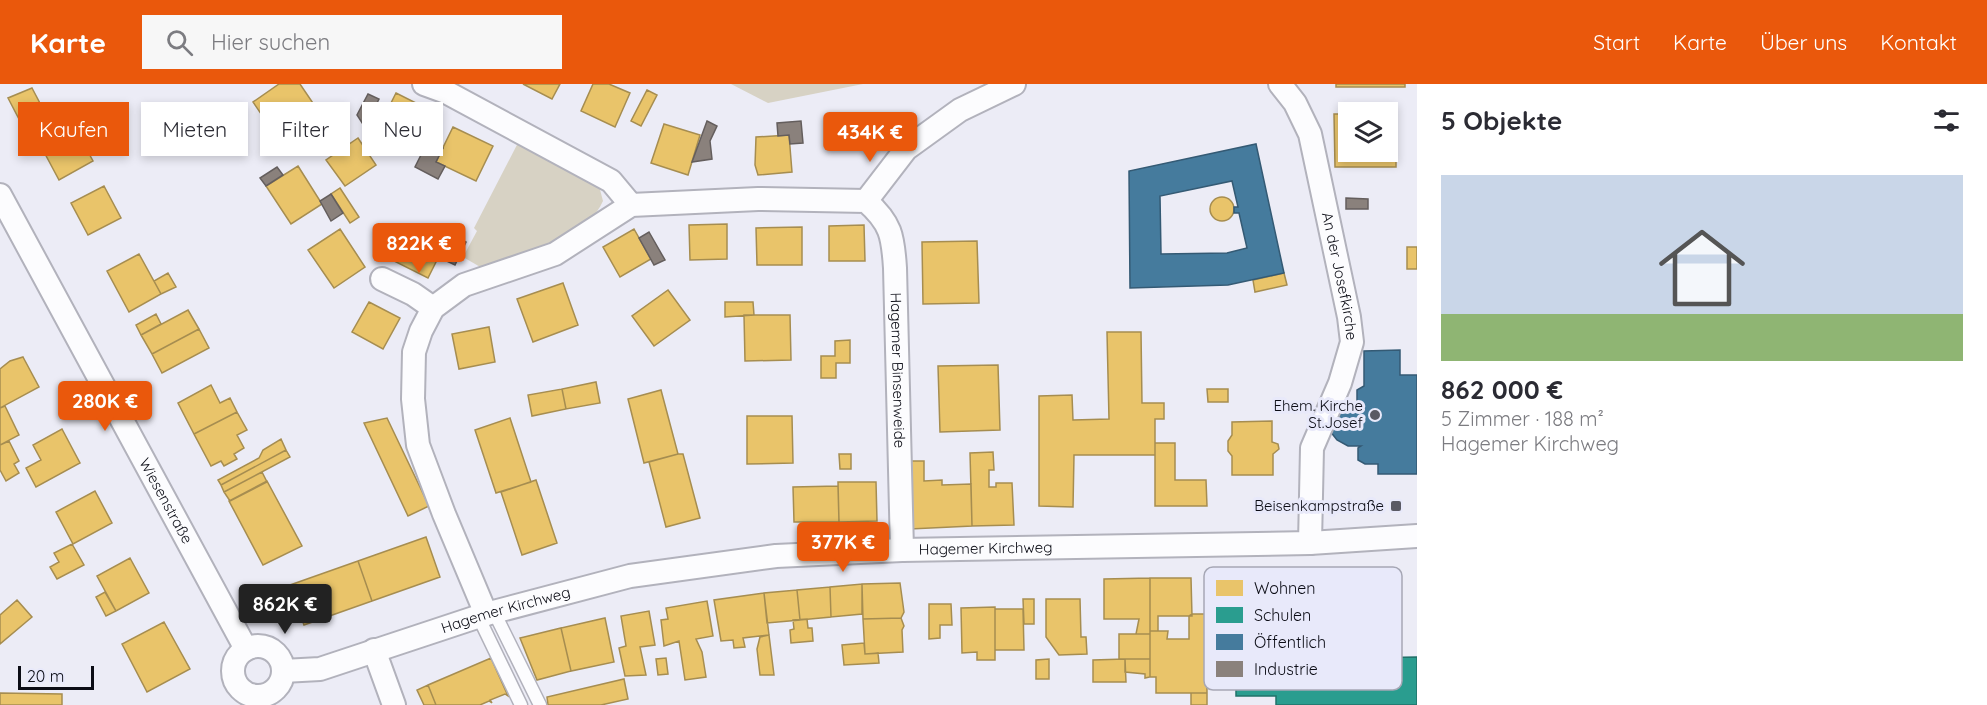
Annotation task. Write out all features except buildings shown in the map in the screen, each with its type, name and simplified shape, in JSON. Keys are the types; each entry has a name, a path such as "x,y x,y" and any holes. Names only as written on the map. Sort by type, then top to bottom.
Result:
{"street":[{"path":"424,84 446,92 611,181 631,205"},
{"path":"486,614 418,445 413,399 414,352 421,330 433,308 464,285 555,254 631,205 758,200 866,201 906,149 960,110 1014,84"},
{"name":"An der Josefkirche","path":"1280,84 1310,134 1349,317 1352,342 1340,383 1312,448 1310,543"},
{"name":"Wiesenstraße","path":"0,195 246,649"},
{"name":"Hagemer Binsenweide","path":"866,201 882,215 892,234 896,268 902,550"},
{"path":"382,279 413,294 433,308"},
{"name":"Hagemer Kirchweg","path":"283,671 320,669 486,614 630,576 776,556 902,550 1310,543 1417,536"},
{"path":"258,646 271,649 280,658 283,671 276,688 266,695 236,698 233,669 237,657 246,649 258,646"},
{"path":"375,650 394,705"}],"lane":[{"path":"486,614 521,705"},
{"path":"486,614 540,705"}],"shaded area":[{"path":"731,84 863,84 768,103"},
{"path":"520,139 598,182 603,201 582,227 567,237 533,252 482,268 463,257 477,231 474,228"}],"place":[{"name":"Ehem. Kirche St.Josef","path":"1375,415"},
{"name":"Beisenkampstraße","path":"1396,506"}]}
